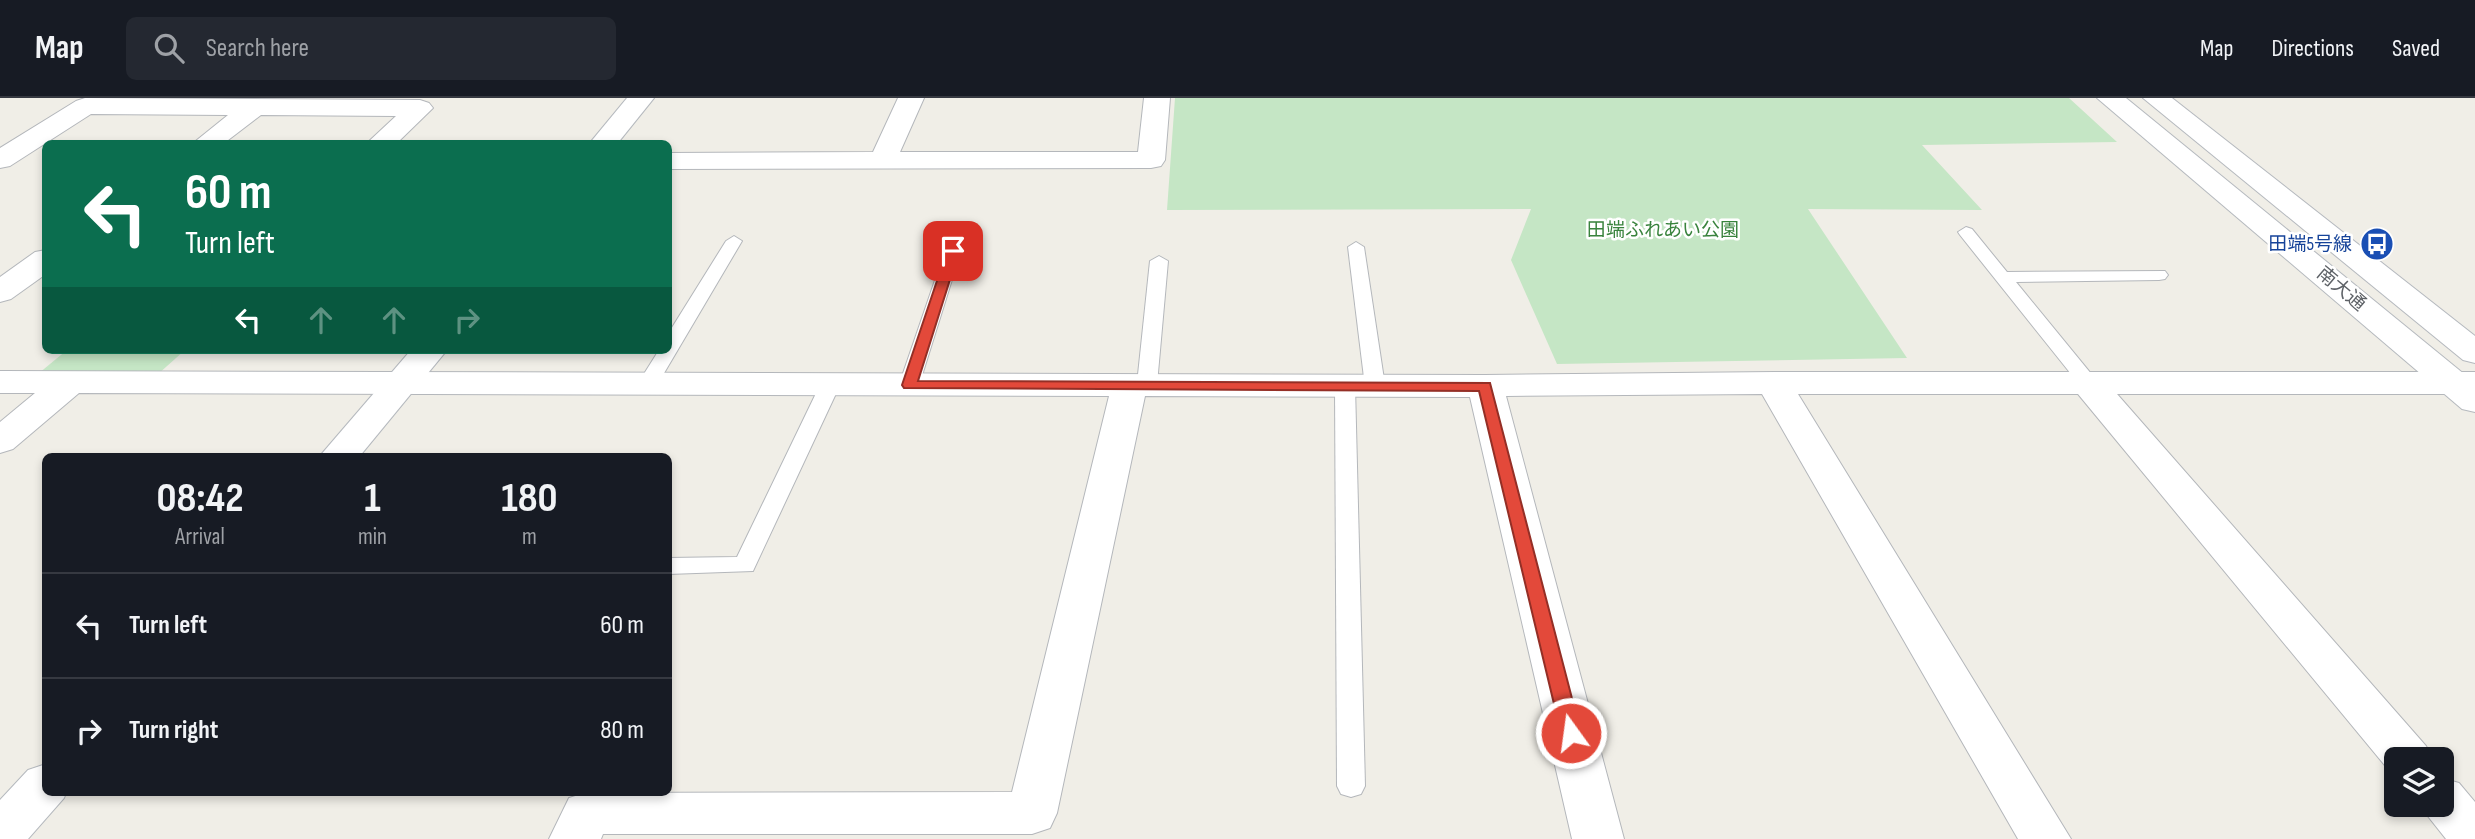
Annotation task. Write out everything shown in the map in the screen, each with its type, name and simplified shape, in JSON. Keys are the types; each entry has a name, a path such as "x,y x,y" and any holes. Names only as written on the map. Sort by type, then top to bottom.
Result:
{"street":[{"path":"606,140 641,98"},
{"path":"883,160 911,98"},
{"path":"672,161 1151,160 1157,98"},
{"name":"南大通","path":"2110,98 2468,389"},
{"name":"南大通","path":"2156,98 2475,353"},
{"path":"0,159 85,106 420,108 384,140"},
{"path":"210,140 255,107"},
{"path":"0,292 42,262"},
{"path":"341,453 427,354"},
{"path":"0,383 1485,387 1774,383 2468,389"},
{"path":"0,441 69,383"},
{"path":"1774,383 2045,839"},
{"path":"575,839 587,813 1032,813 1138,384"},
{"path":"2090,385 2398,747"},
{"path":"1485,387 1598,839"},
{"path":"0,835 42,788"},
{"path":"2454,813 2475,837"}],"lane":[{"path":"1966,232 2090,385"},
{"path":"672,343 734,241"},
{"path":"1351,786 1360,386 1356,247"},
{"path":"909,385 953,251"},
{"path":"1138,384 1159,261"},
{"path":"2002,277 2159,275"},
{"path":"648,385 666,354"},
{"path":"672,566 745,565 830,385"}],"green space":[{"name":"田端ふれあい公園","path":"1175,98 2069,98 2117,142 1922,145 1982,210 1808,209 1907,358 1557,364 1511,260 1531,209 1167,210"},
{"path":"62,354 181,354 148,383 27,383"}],"place":[{"name":"田端5号線","path":"2377,244"}],"route":[{"path":"953,251 909,385 1485,387 1571,733"}]}
